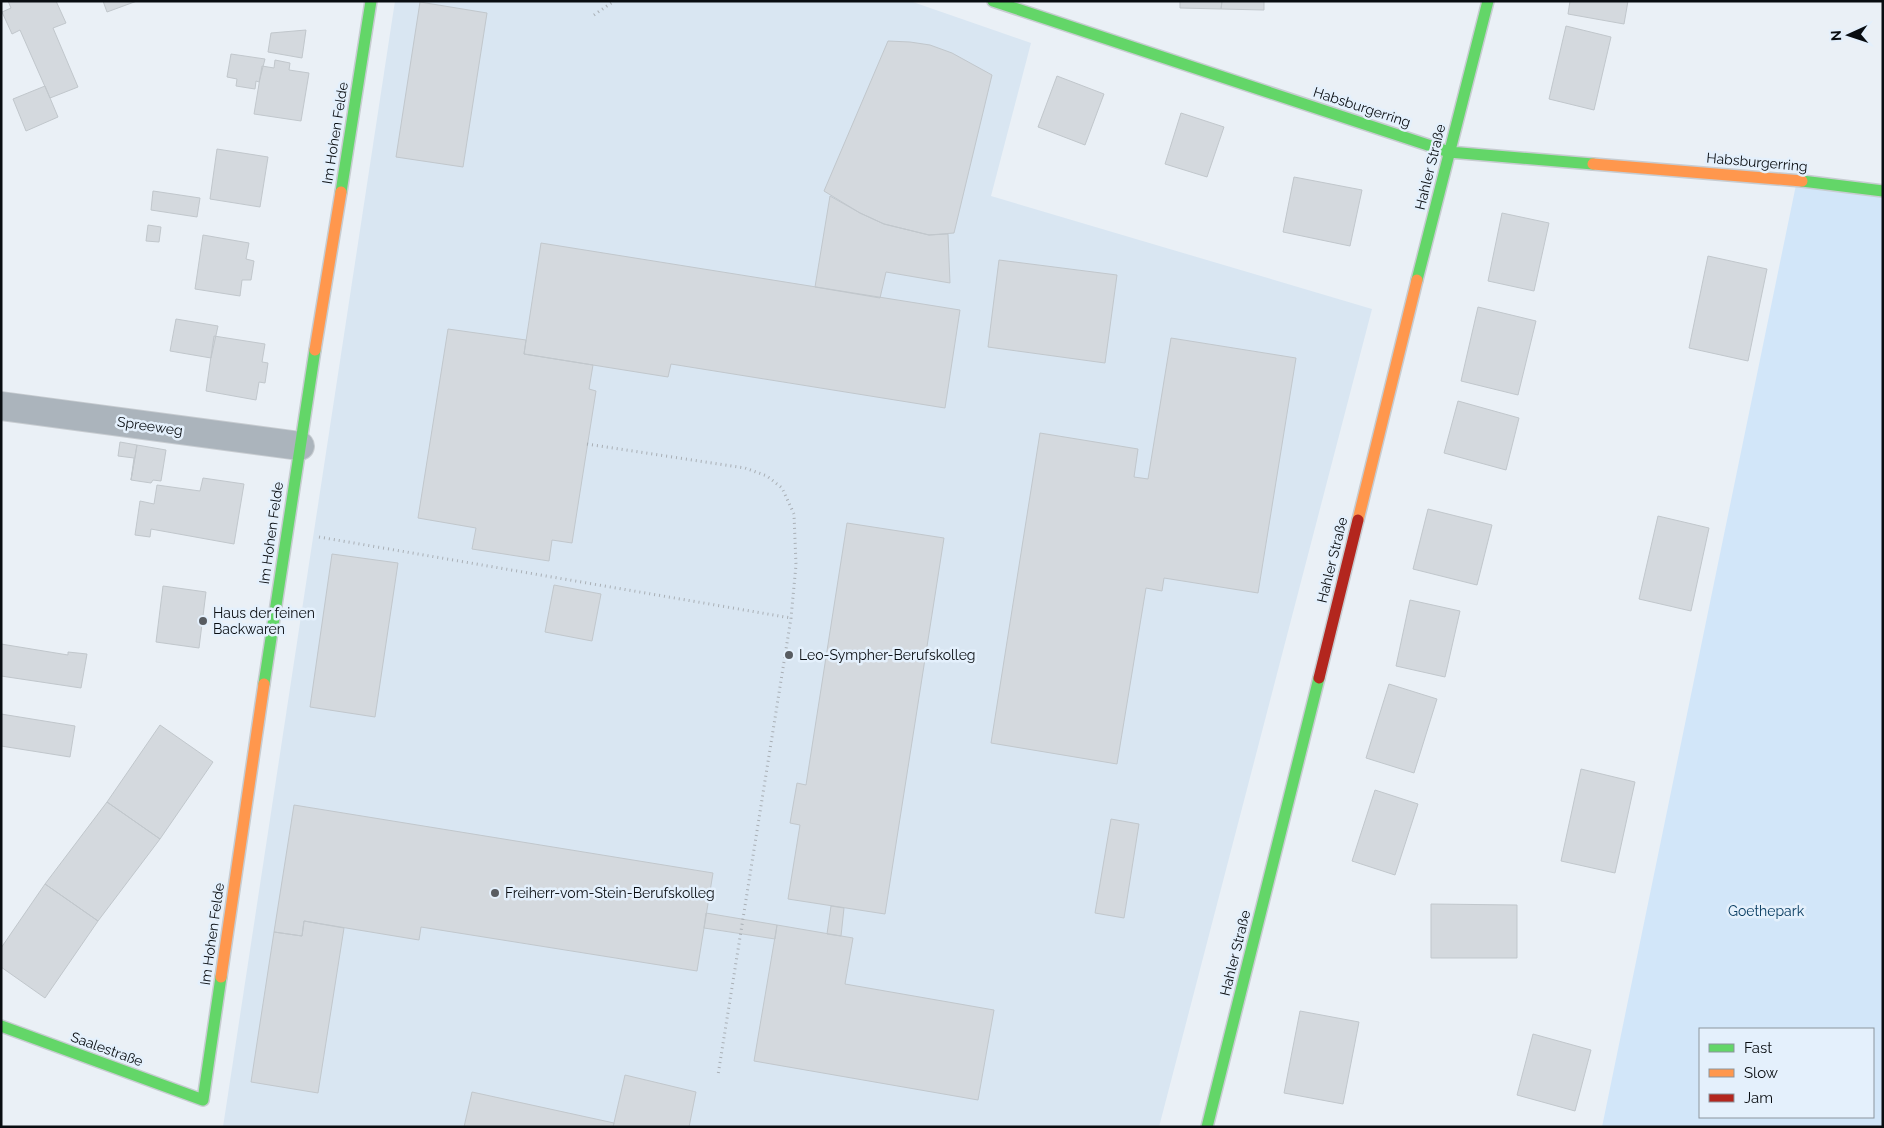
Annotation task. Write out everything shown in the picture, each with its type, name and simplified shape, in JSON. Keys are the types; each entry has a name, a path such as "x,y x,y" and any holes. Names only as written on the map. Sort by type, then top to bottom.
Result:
{"street":[{"name":"Im Hohen Felde","path":"203,1100 286,532 371,1"},
{"name":"Habsburgerring","path":"994,1 1449,152 1788,179 1883,191"},
{"name":"Hahler Straße","path":"1207,1127 1488,1"},
{"name":"Spreeweg","path":"1,406 300,446"},
{"name":"Saalestraße","path":"1,1026 203,1100"}],"path":[{"path":"594,15 614,1"},
{"path":"587,444 745,468 767,476 782,488 794,514 796,565 791,618 718,1075"},
{"path":"286,532 791,618"}],"shaded area":[{"name":"Leo-Sympher-Berufskolleg","path":"395,1 910,1 1031,43 991,196 1372,309 1159,1127 223,1127"}],"green space":[{"name":"Goethepark","path":"1797,180 1883,190 1883,1127 1602,1127"}],"building":[{"path":"8,1 56,1 66,23 53,28 78,87 50,98 20,30 12,34 2,12 11,8"},
{"path":"103,1 137,1 107,12"},
{"path":"1180,1 1222,1 1221,9 1180,8"},
{"path":"1222,1 1264,1 1264,10 1221,9"},
{"path":"1570,1 1628,1 1624,24 1568,14"},
{"path":"420,2 487,13 463,167 396,157"},
{"path":"1566,26 1611,37 1594,110 1549,99"},
{"path":"306,30 302,58 268,52 271,33"},
{"path":"888,41 930,45 952,53 992,75 954,233 929,235 884,224 860,213 824,191"},
{"path":"231,54 265,59 259,82 256,81 255,89 236,86 237,79 227,77"},
{"path":"275,60 290,63 289,70 309,73 301,121 254,114 262,66 274,68"},
{"path":"1057,76 1104,94 1085,145 1038,127"},
{"path":"45,86 58,117 26,131 13,99"},
{"path":"1181,113 1224,127 1207,177 1165,164"},
{"path":"217,149 268,157 260,207 210,199"},
{"path":"1294,177 1362,190 1350,246 1283,232"},
{"path":"153,191 200,198 197,217 151,210"},
{"path":"830,196 884,224 929,235 948,234 950,283 886,272 880,298 815,287"},
{"path":"1502,213 1549,223 1534,291 1488,281"},
{"path":"148,225 161,227 159,242 146,241"},
{"path":"203,235 249,243 246,259 254,261 251,280 242,280 240,296 195,289"},
{"path":"541,243 960,310 945,408 671,364 668,377 524,354"},
{"path":"1708,256 1767,269 1748,361 1689,348"},
{"path":"999,260 1117,275 1105,363 988,347"},
{"path":"1478,307 1536,321 1518,395 1461,381"},
{"path":"176,319 218,326 211,358 170,351"},
{"path":"448,329 526,340 524,354 593,365 589,389 596,391 572,543 552,540 549,561 472,549 476,528 418,518"},
{"path":"214,336 265,344 262,362 268,363 265,383 259,382 256,400 206,391"},
{"path":"1171,338 1296,358 1258,593 1164,578 1162,591 1146,588 1117,764 991,743 1040,433 1138,449 1134,477 1148,479"},
{"path":"1458,401 1519,418 1506,470 1444,453"},
{"path":"120,442 137,445 131,480 134,458 118,456"},
{"path":"137,445 166,450 161,481 153,480 151,483 131,480"},
{"path":"203,478 244,484 234,544 151,529 150,537 135,535 140,501 154,504 157,485 200,491"},
{"path":"1428,509 1492,525 1477,585 1413,569"},
{"path":"1658,516 1709,528 1691,611 1639,599"},
{"path":"847,523 944,538 885,914 788,899 800,825 790,823 797,783 806,785"},
{"path":"332,554 398,563 375,717 310,707"},
{"path":"554,585 601,594 592,641 545,632"},
{"path":"163,586 206,592 199,648 156,642"},
{"path":"1410,600 1460,611 1445,677 1396,666"},
{"path":"1,644 68,655 68,652 87,654 81,688 1,676"},
{"path":"1389,684 1437,699 1414,773 1366,758"},
{"path":"1,714 75,726 70,757 1,746"},
{"path":"160,725 213,762 160,839 107,802"},
{"path":"1581,769 1635,782 1615,873 1561,861"},
{"path":"1375,790 1418,804 1395,875 1352,861"},
{"path":"107,802 160,839 98,921 45,884"},
{"name":"Freiherr-vom-Stein-Berufskolleg","path":"294,805 713,873 697,971 421,927 419,940 304,921 302,936 274,932"},
{"path":"1111,819 1139,824 1124,918 1095,913"},
{"path":"45,884 98,921 45,998 1,967 1,948"},
{"path":"1431,904 1517,905 1517,958 1431,958"},
{"path":"831,906 844,908 841,936 827,934"},
{"path":"706,913 777,925 775,939 704,928"},
{"path":"304,921 344,928 318,1093 251,1082 274,932 302,936"},
{"path":"777,925 853,938 845,984 994,1010 978,1100 754,1061"},
{"path":"1300,1011 1359,1022 1343,1104 1284,1093"},
{"path":"1533,1034 1591,1050 1575,1111 1517,1095"},
{"path":"625,1075 696,1092 689,1127 613,1127"},
{"path":"472,1092 614,1123 613,1127 464,1127"}],"traffic: fast":[{"path":"341,192 371,1"},
{"path":"993,1 1449,152 1593,164"},
{"path":"1417,280 1488,1"},
{"path":"1802,181 1883,191"},
{"path":"264,684 315,350"},
{"path":"1207,1127 1319,678"},
{"path":"1,1026 203,1100 221,977"}],"traffic: slow":[{"path":"1593,164 1802,181"},
{"path":"315,350 341,192"},
{"path":"1358,520 1417,280"},
{"path":"221,977 264,684"}],"traffic: jam":[{"path":"1319,678 1358,520"}],"place":[{"name":"Haus der feinen Backwaren","path":"203,621"},
{"name":"Leo-Sympher-Berufskolleg","path":"789,655"},
{"name":"Freiherr-vom-Stein-Berufskolleg","path":"495,893"}]}
